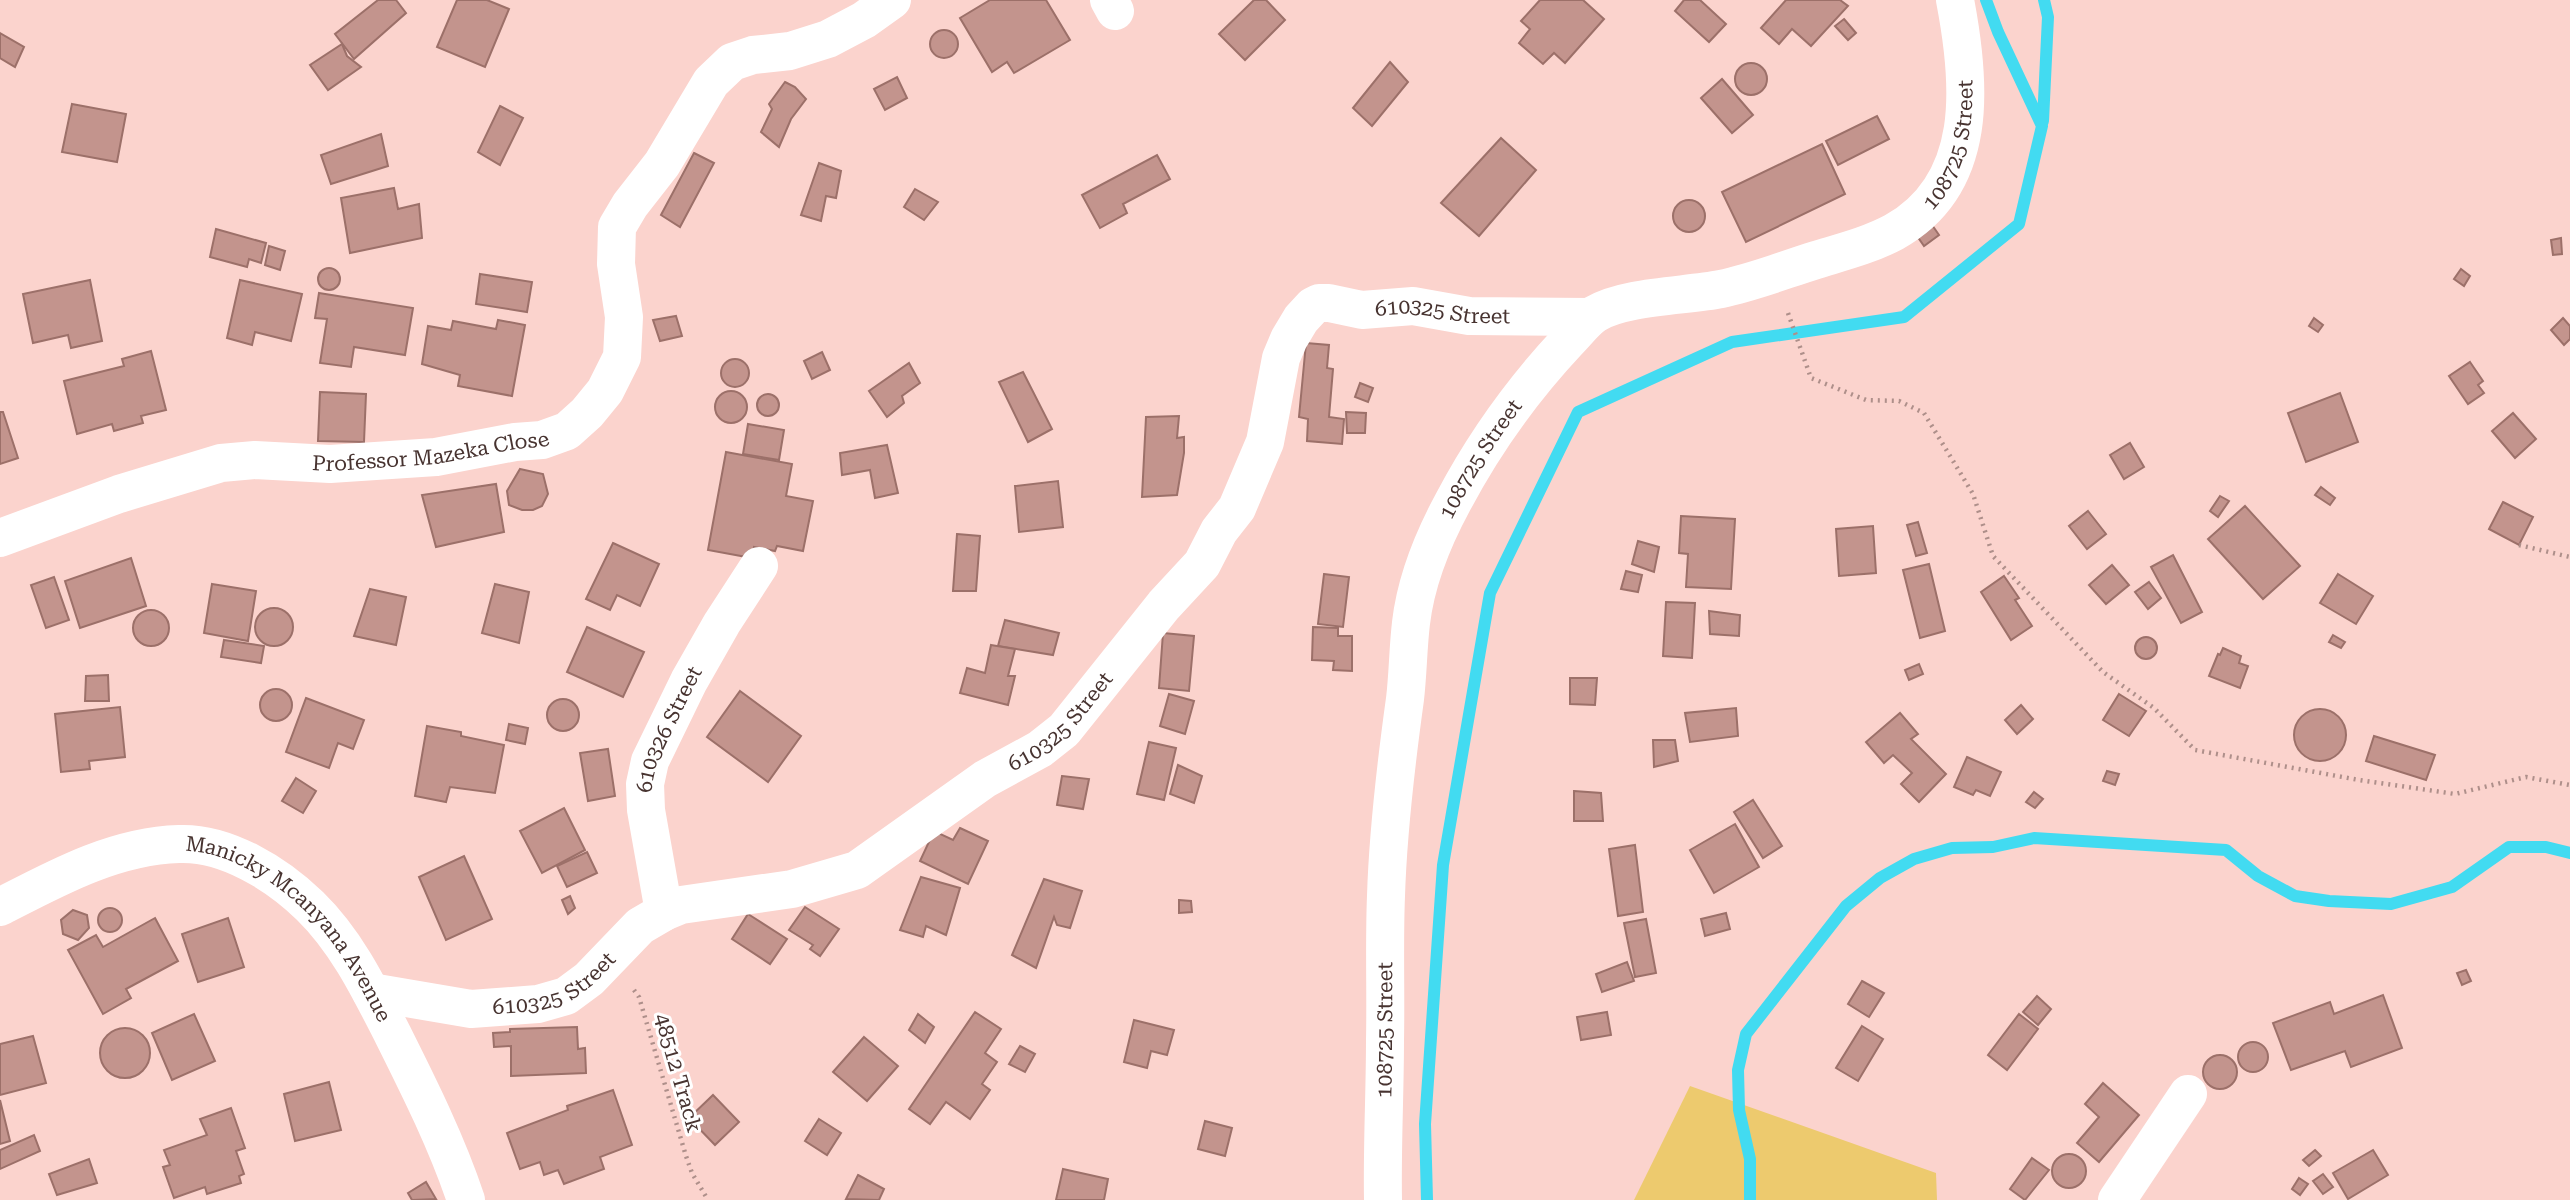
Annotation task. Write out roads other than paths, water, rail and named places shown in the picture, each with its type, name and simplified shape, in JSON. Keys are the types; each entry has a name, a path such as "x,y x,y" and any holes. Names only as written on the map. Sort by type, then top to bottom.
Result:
{"street":[{"name":"Professor Mazeka Close","path":"0,538 119,494 221,463 255,460 330,464 436,457 515,442 542,440 567,431 587,413 605,391 622,357 624,317 616,264 617,226 662,164 711,82 732,62 753,55 790,51 828,40 864,20 892,0"},
{"name":"108725 Street","path":"1382,1200 1386,895 1394,775 1408,673 1411,621 1419,582 1437,535 1480,457 1554,357 1591,317 1623,304 1722,289 1774,275 1867,244 1896,231 1924,210 1945,187 1956,161 1962,134 1966,96 1962,37 1955,0"},
{"name":"610325 Street","path":"371,992 471,1009 538,1004 565,996 589,979 640,926 664,912 681,905 792,889 857,870 985,779 1040,749 1065,730 1164,605 1202,564 1219,531 1237,508 1265,442 1281,358 1301,319 1313,306 1329,303 1362,310 1413,306 1469,316 1591,317"},
{"name":"610326 Street","path":"664,912 646,810 645,784 650,761 702,658 759,566"},
{"name":"Manicky Mcanyana Avenue","path":"0,907 96,861 142,848 181,844 225,851 274,877 310,906 345,947 371,992 434,1120 466,1200"},
{"path":"2117,1200 2188,1094"}],"waterway":[{"path":"1427,1200 1425,1124 1443,865 1490,593 1578,412 1732,342 1904,317 2019,224 2042,126 1986,0"},
{"path":"2043,121 2048,17 2044,0"},
{"path":"1750,1200 1750,1159 1739,1110 1738,1070 1746,1034 1846,906 1880,878 1914,859 1952,848 1993,847 2034,838 2226,850 2258,876 2295,896 2329,901 2391,904 2452,887 2509,847 2546,847 2570,853"}]}
